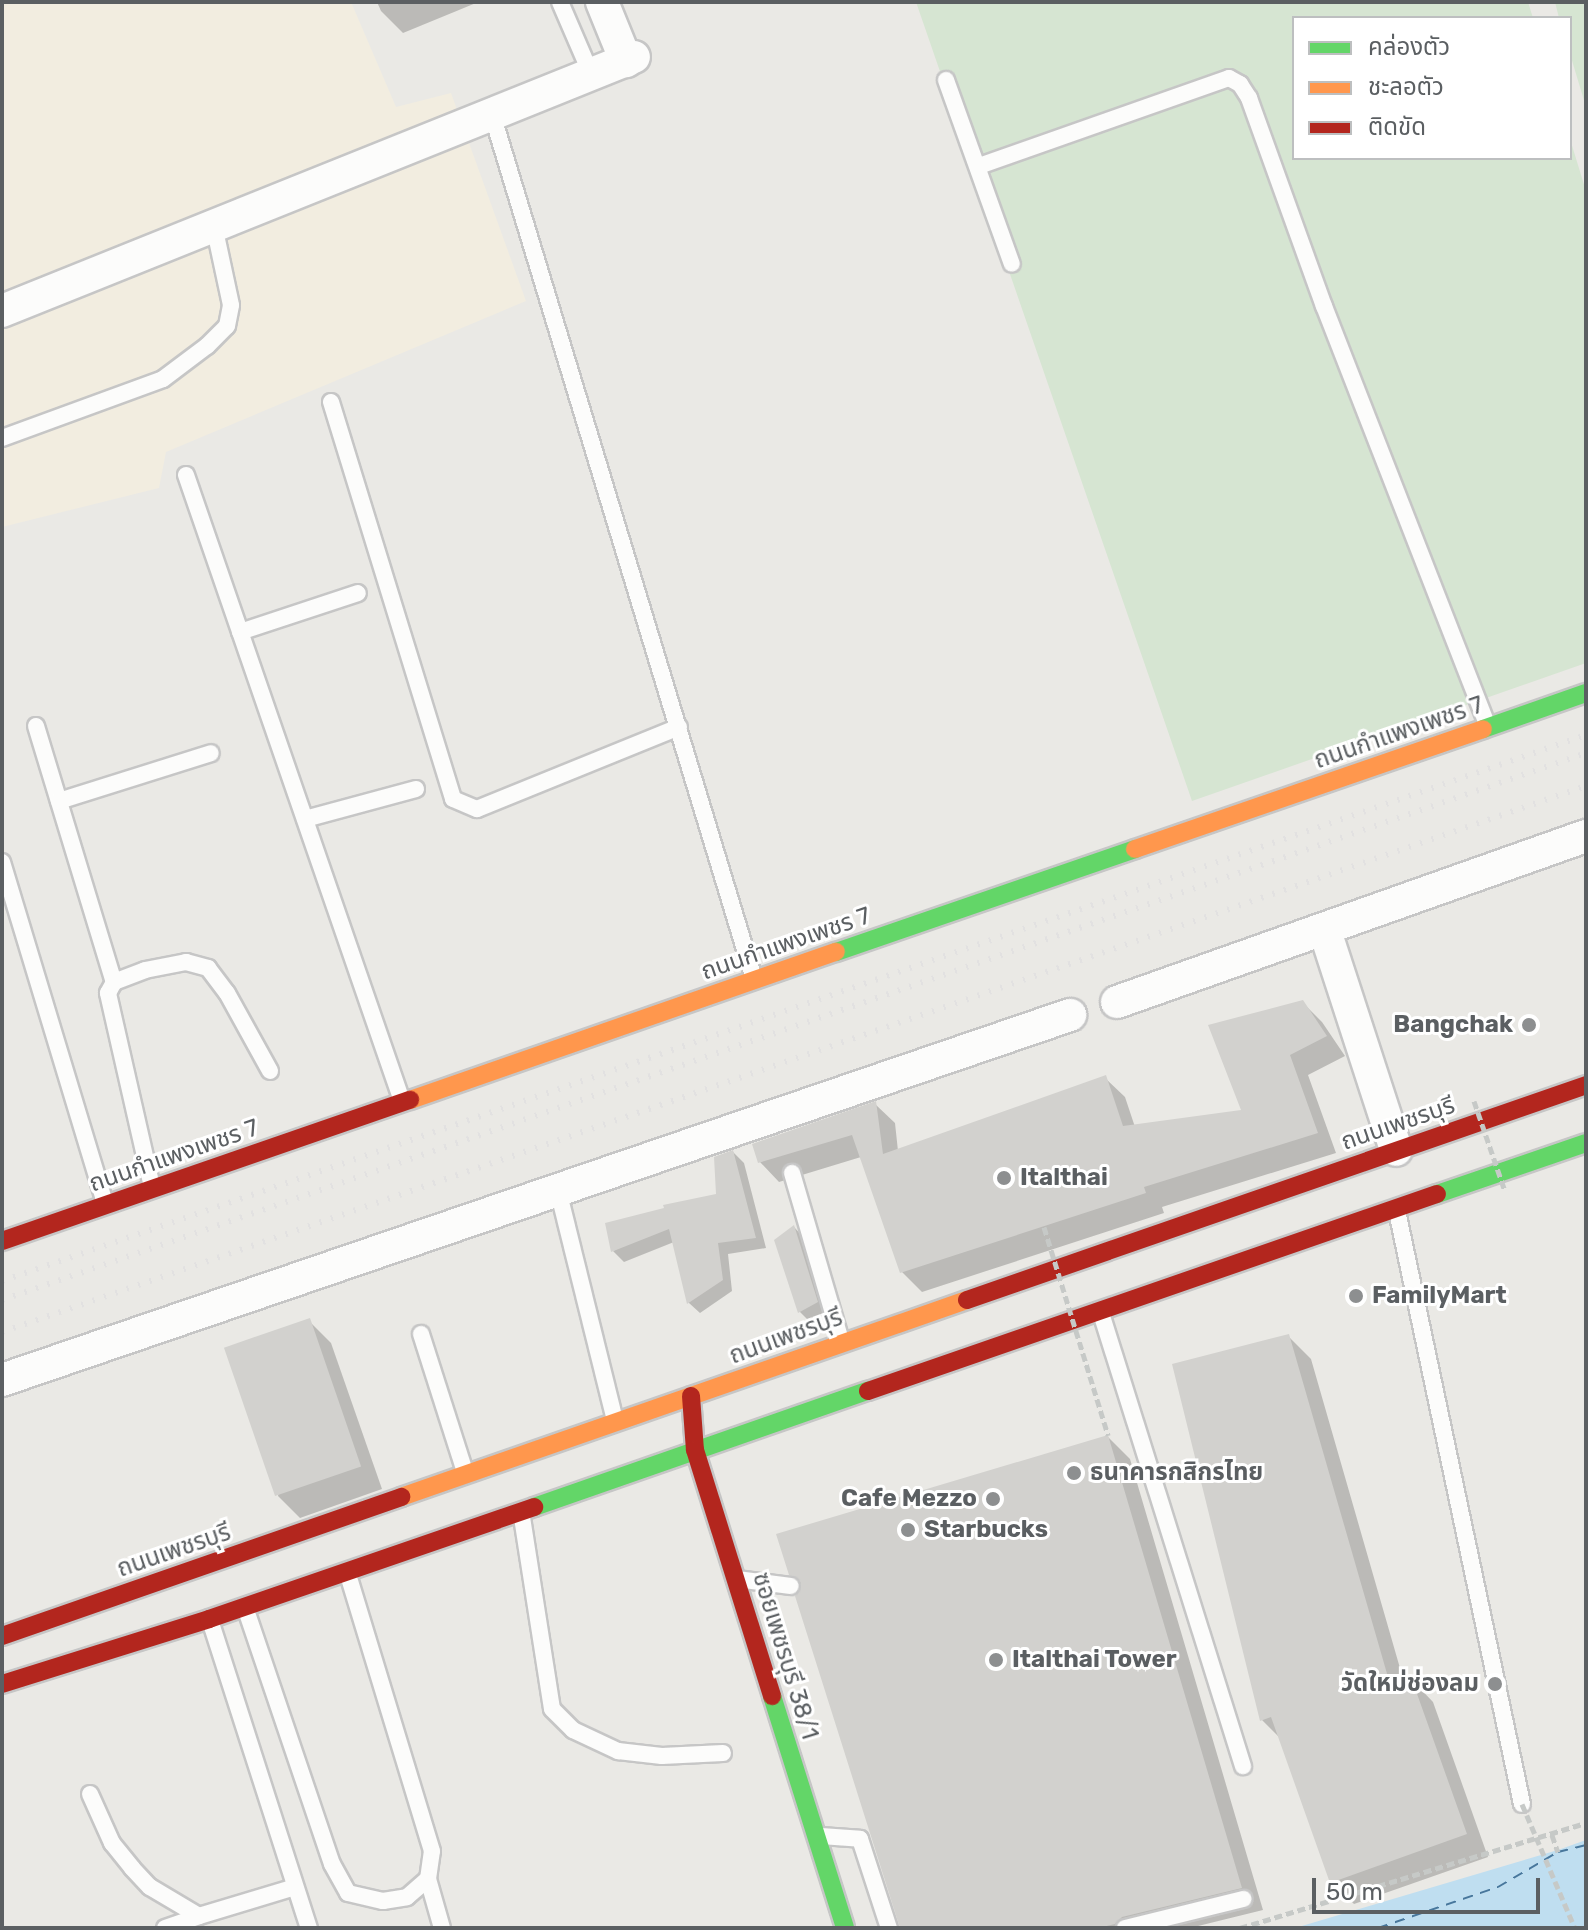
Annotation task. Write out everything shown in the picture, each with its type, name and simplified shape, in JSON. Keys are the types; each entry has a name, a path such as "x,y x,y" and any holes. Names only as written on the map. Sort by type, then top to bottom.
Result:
{"main road":[{"name":"ถนนกำแพงเพชร 7","path":"2,1241 1586,693"},
{"name":"ถนนเพชรบุรี","path":"2,1636 1396,1150 1430,1145 1586,1085"},
{"path":"2,1684 209,1619 1396,1208 1441,1185 1586,1143"},
{"name":"ซอยเพชรบุรี 38/1","path":"691,1396 695,1450 845,1928"}],"street":[{"path":"2,311 630,59 602,2"},
{"path":"1117,1002 1325,931 1586,836"},
{"path":"1325,931 1396,1150"},
{"path":"2,1380 1070,1015"}],"lane":[{"path":"560,2 591,74"},
{"path":"979,166 1229,78 1240,84 1249,98 1324,306 1488,727"},
{"path":"946,80 1012,264"},
{"path":"492,114 755,981"},
{"path":"2,438 163,379 227,326 231,305 214,226"},
{"path":"331,402 453,799 477,809 679,727"},
{"path":"186,475 403,1102"},
{"path":"240,632 358,593"},
{"path":"36,726 114,982"},
{"path":"59,801 211,753"},
{"path":"305,819 416,789"},
{"path":"2,862 105,1205"},
{"path":"153,1188 108,993 114,982 145,970 186,962 208,968 227,993 270,1071"},
{"path":"792,1173 841,1342"},
{"path":"558,1190 616,1422"},
{"path":"1396,1208 1522,1804"},
{"path":"1100,1309 1243,1766"},
{"path":"421,1334 466,1474"},
{"path":"521,1510 552,1709 573,1730 618,1751 662,1756 723,1753"},
{"path":"346,1571 432,1851 428,1879 442,1928"},
{"path":"736,1579 791,1586"},
{"path":"245,1606 332,1864 348,1893 366,1900 407,1897 428,1879"},
{"path":"209,1619 309,1928"},
{"path":"90,1794 112,1843 132,1868 150,1887 199,1916"},
{"path":"816,1836 860,1839 889,1928"},
{"path":"165,1928 295,1887"},
{"path":"1125,1928 1243,1899"}],"path":[{"path":"1474,1101 1505,1191"},
{"path":"1044,1227 1108,1435"},
{"path":"1522,1804 1575,1928"},
{"path":"1240,1928 1586,1823"},
{"path":"1552,1835 1558,1852"}],"shaded area":[{"path":"2,2 351,2 396,107 451,93 526,301 166,452 159,488 2,527"}],"green space":[{"path":"916,2 1528,2 1532,16 1292,16 1292,160 1572,160 1572,146 1586,191 1586,663 1192,801"},
{"path":"1555,2 1586,2 1586,107 1572,61 1572,16 1558,16"}],"water":[{"path":"1586,1840 1586,1928 1295,1928 1558,1850"}],"building":[{"name":"Italthai","path":"1303,1000 1327,1036 1290,1055 1318,1133 1144,1187 1146,1193 900,1273 852,1135 758,1163 752,1144 876,1101 883,1154 1106,1075 1123,1126 1241,1110 1208,1025"},
{"path":"733,1150 756,1238 718,1243 723,1280 687,1304 669,1229 611,1252 605,1223 664,1208 663,1205 716,1194 714,1157"},
{"path":"794,1225 818,1302 798,1313 774,1240"},
{"path":"310,1318 361,1466 275,1496 224,1348"},
{"path":"1289,1334 1390,1684 1411,1677 1467,1834 1330,1883 1271,1717 1260,1721 1172,1364"},
{"name":"Italthai Tower","path":"1108,1435 1242,1888 1122,1917 1115,1924 1098,1928 900,1928 795,1596 801,1583 789,1575 776,1534"}],"ferry route":[{"path":"1378,1928 1498,1887 1558,1852 1586,1845"}],"railway":[{"path":"2,1281 1586,735"},
{"path":"2,1300 1586,753"},
{"path":"2,1332 1586,786"}],"traffic: fast":[{"path":"1483,729 1586,693"},
{"path":"836,952 1135,849"},
{"path":"1437,1194 1586,1143"},
{"path":"534,1507 868,1391"},
{"path":"772,1696 845,1928"}],"traffic: slow":[{"path":"1135,849 1483,729"},
{"path":"410,1100 836,952"},
{"path":"401,1497 967,1300"}],"traffic: jam":[{"path":"967,1300 1586,1085"},
{"path":"2,1241 410,1100"},
{"path":"868,1391 1437,1194"},
{"path":"691,1396 695,1450 772,1696"},
{"path":"2,1636 401,1497"},
{"path":"2,1684 209,1619 534,1507"}],"place":[{"name":"Bangchak","path":"1529,1025"},
{"name":"Italthai","path":"1004,1178"},
{"name":"FamilyMart","path":"1356,1296"},
{"name":"ธนาคารกสิกรไทย","path":"1074,1473"},
{"name":"Cafe Mezzo","path":"993,1499"},
{"name":"Starbucks","path":"908,1530"},
{"name":"Italthai Tower","path":"996,1660"},
{"name":"วัดใหม่ช่องลม","path":"1495,1684"}]}
